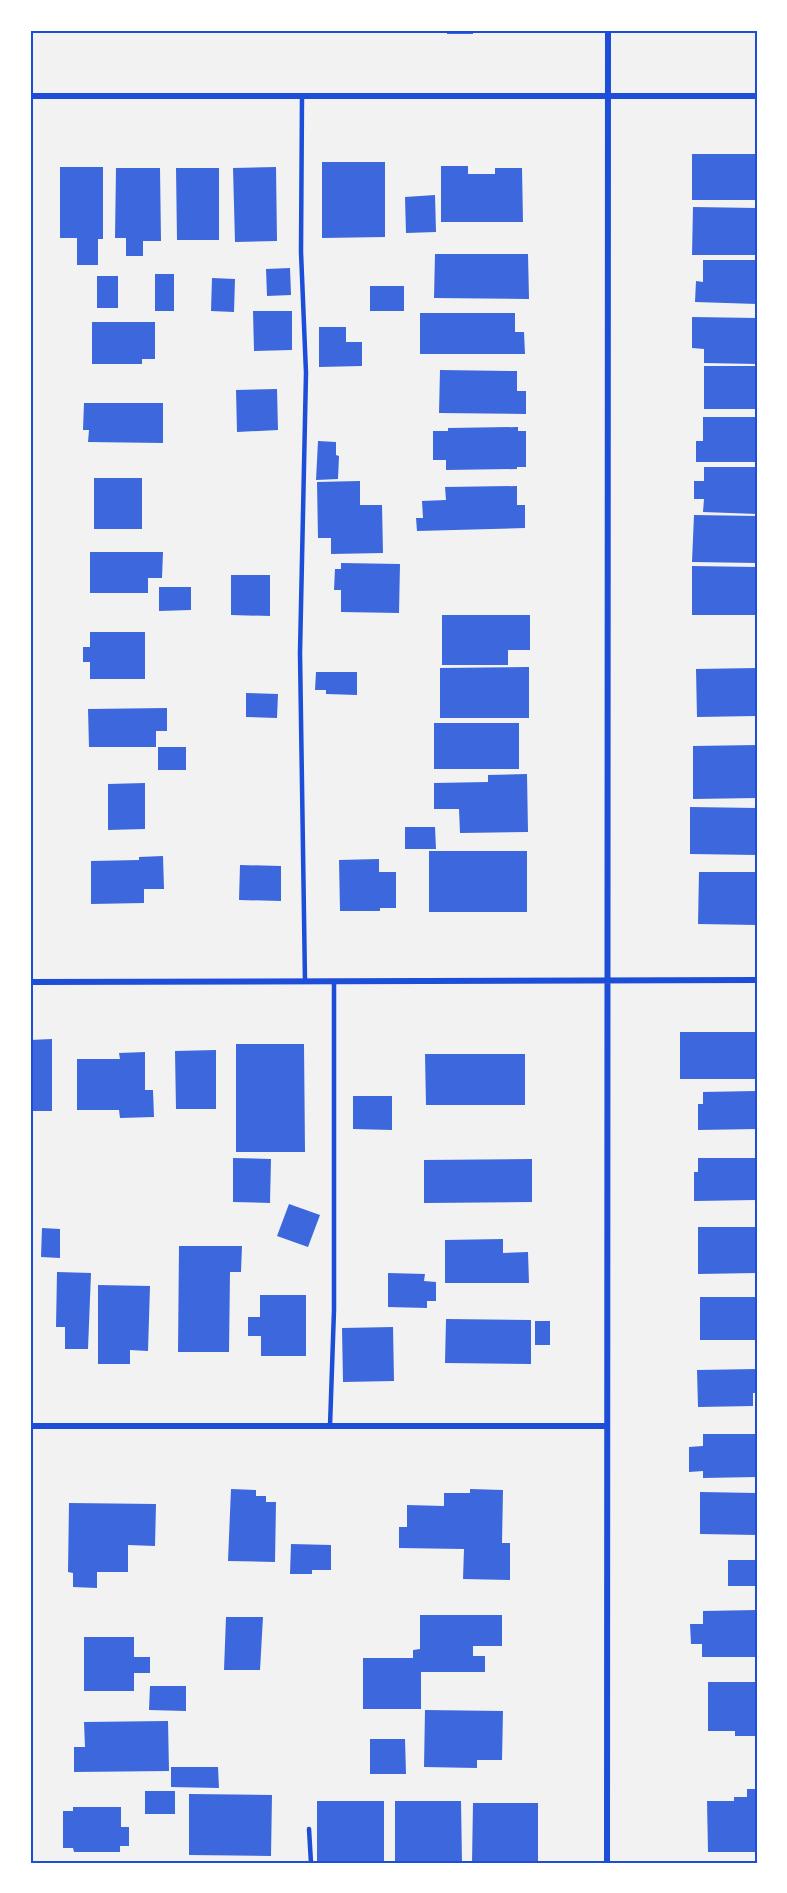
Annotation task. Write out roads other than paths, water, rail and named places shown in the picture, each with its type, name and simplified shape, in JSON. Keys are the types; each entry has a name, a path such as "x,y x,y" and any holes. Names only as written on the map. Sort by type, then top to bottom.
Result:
{"street":[{"path":"607,1863 608,30"},
{"path":"30,96 757,96"},
{"path":"30,982 757,980"},
{"path":"30,1426 607,1426"}],"lane":[{"path":"302,96 301,252 306,373 300,653 305,981"},
{"path":"330,1426 334,1310 334,981"},
{"path":"309,1829 311,1863"}]}
